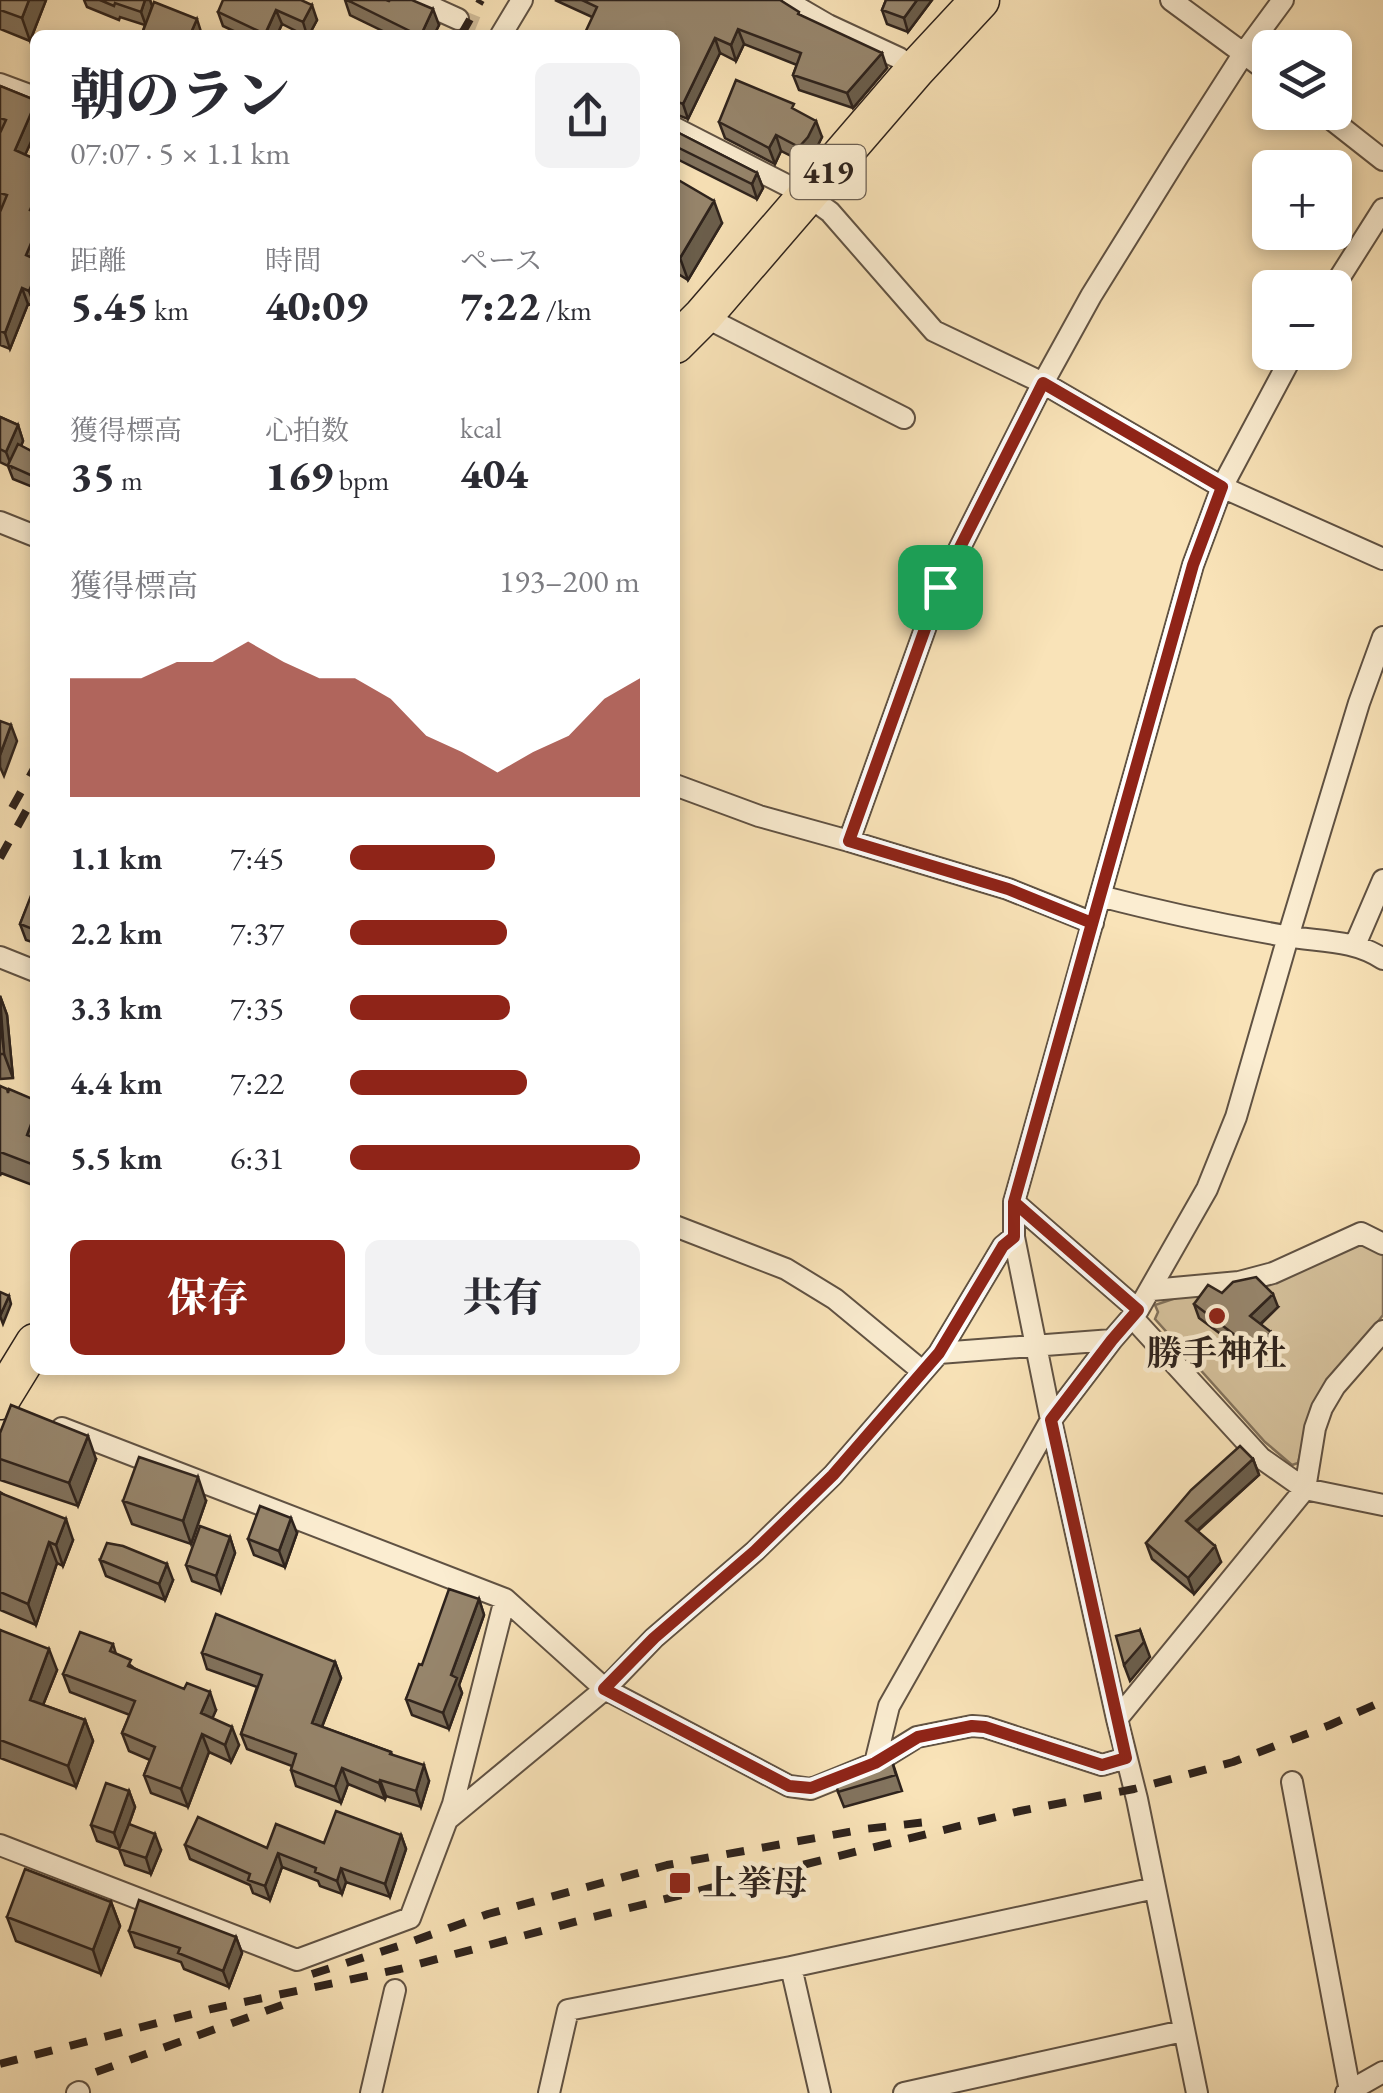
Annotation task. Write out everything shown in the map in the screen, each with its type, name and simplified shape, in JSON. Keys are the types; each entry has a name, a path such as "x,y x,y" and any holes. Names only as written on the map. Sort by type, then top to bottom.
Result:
{"highway":[{"name":"419","path":"680,339 980,0"},
{"path":"14,1408 30,1358"}],"street":[{"path":"416,0 447,10"},
{"path":"496,30 522,0"},
{"path":"785,0 915,70"},
{"path":"1171,0 1252,59"},
{"path":"849,841 940,587 1043,383 1091,296 1244,53 1282,0"},
{"path":"0,84 30,95"},
{"path":"1345,130 1383,160"},
{"path":"680,131 808,196 830,212 934,331 1043,383 1222,487 1383,559"},
{"path":"1344,270 1383,209"},
{"path":"703,316 904,418"},
{"path":"1197,2093 1051,1420 1014,1237 1014,1202 1193,565 1222,487 1284,370"},
{"path":"0,522 30,534"},
{"path":"875,1763 888,1706 1051,1420 1152,1290 1207,1189 1236,1117 1359,703 1383,637"},
{"path":"680,787 760,816 1008,889 1092,923"},
{"path":"1355,945 1383,880"},
{"path":"1100,896 1288,937 1355,945 1383,958"},
{"path":"0,958 30,969"},
{"path":"1014,1202 1135,1314 1253,1449 1305,1489 1383,1505"},
{"path":"680,1228 786,1269 836,1299 922,1371"},
{"path":"1152,1290 1239,1282 1273,1273 1361,1233 1383,1244"},
{"path":"448,1818 604,1689 654,1638 755,1551 833,1475 939,1353 1003,1246 1014,1237"},
{"path":"1117,1719 1305,1489 1322,1408 1383,1331"},
{"path":"939,1353 1112,1340"},
{"path":"14,1408 505,1599 604,1689 789,1786 811,1788 875,1763 918,1737 972,1726 1102,1765 1126,1758"},
{"path":"0,1846 297,1960 410,1918 448,1818 505,1599"},
{"path":"1292,1782 1348,2092 1383,2072"},
{"path":"549,2093 568,2010 791,1967 1155,1888"},
{"path":"791,1967 820,2093"},
{"path":"370,2093 395,1990"},
{"path":"904,2093 1183,2031"}],"shaded area":[{"path":"1358,1237 1383,1251 1383,1315 1311,1408 1298,1463 1292,1465 1265,1442 1155,1319 1155,1305"}],"building":[{"path":"0,0 29,0 22,18 0,10"},
{"path":"100,0 145,0 141,12"},
{"path":"223,0 301,0 312,5 303,22 276,10 267,30 256,30 218,12"},
{"path":"347,0 412,0 433,9 423,30 408,30"},
{"path":"582,0 780,0 798,14 882,53 847,93 793,75 801,53 738,29 731,45 715,38 683,104 680,30 586,30 597,7"},
{"path":"886,0 917,0 904,18 882,10"},
{"path":"154,2 197,19 192,30 143,30"},
{"path":"736,80 794,104 792,108 816,121 799,147 776,135 769,148 719,122"},
{"path":"0,86 30,98 30,116 15,150 30,157 30,246 26,255 30,257 30,289 22,288 5,333 0,331 0,212 7,195 0,193 0,133 6,120 0,118"},
{"path":"680,134 757,173 752,184 680,148"},
{"path":"680,181 714,201 680,258"},
{"path":"0,417 18,425 6,452 0,449"},
{"path":"18,444 30,450 30,475 8,465"},
{"path":"0,721 11,725 0,755"},
{"path":"30,898 30,928 20,924"},
{"path":"0,1011 4,1054 0,1054"},
{"path":"0,1086 8,1093 9,1089 30,1098 27,1135 30,1163 0,1152"},
{"path":"1256,1277 1273,1294 1250,1316 1271,1332 1256,1351 1194,1304 1208,1285 1222,1293 1233,1282"},
{"path":"0,1292 9,1296 0,1316"},
{"path":"11,1405 88,1436 69,1483 0,1459 0,1433"},
{"path":"1240,1446 1253,1459 1186,1521 1215,1546 1188,1578 1146,1543 1191,1490"},
{"path":"139,1457 198,1477 183,1521 123,1501"},
{"path":"0,1493 66,1519 56,1545 49,1542 28,1604 0,1592"},
{"path":"260,1506 291,1518 279,1551 248,1539"},
{"path":"200,1526 230,1537 216,1576 186,1565"},
{"path":"107,1543 167,1564 159,1584 100,1560"},
{"path":"449,1589 479,1599 451,1675 457,1678 443,1713 406,1699"},
{"path":"216,1614 335,1662 312,1723 424,1765 416,1791 380,1780 379,1783 342,1768 335,1787 291,1770 296,1754 241,1734 262,1675 202,1653"},
{"path":"0,1630 49,1649 30,1700 85,1720 68,1766 0,1740"},
{"path":"1140,1630 1144,1642 1124,1665 1116,1636"},
{"path":"80,1632 113,1644 110,1651 131,1660 128,1666 184,1689 187,1683 210,1692 201,1713 232,1727 225,1745 202,1734 181,1789 144,1775 155,1747 122,1733 135,1701 63,1674"},
{"path":"889,1752 896,1775 838,1792 834,1776"},
{"path":"106,1783 129,1791 114,1833 91,1825"},
{"path":"336,1811 401,1835 385,1884 341,1868 337,1881 278,1853 265,1886 248,1880 250,1874 185,1845 198,1817 267,1848 276,1824 324,1843"},
{"path":"129,1824 155,1834 146,1858 119,1849"},
{"path":"25,1869 111,1902 93,1950 7,1917"},
{"path":"139,1900 236,1937 223,1971 178,1953 180,1948 129,1931"}],"tunnel":[{"path":"458,19 485,30"}],"railway":[{"path":"464,30 481,0"},
{"path":"12,808 30,776"},
{"path":"0,858 30,804"},
{"path":"0,2064 211,2009 400,1969 1020,1811 1134,1789 1233,1762 1383,1701"},
{"path":"312,1974 488,1914 667,1865 865,1829 936,1821"},
{"path":"96,2072 285,2004"}],"place":[{"name":"勝手神社","path":"1217,1316"},
{"name":"上挙母","path":"680,1883"}],"route":[{"path":"940,587 849,841 1008,889 1092,923 1014,1202 1014,1237 1003,1246 939,1353 833,1475 755,1551 654,1638 604,1689 789,1786 811,1788 875,1763 918,1737 972,1726 1102,1765 1126,1758 1051,1420 1138,1310 1014,1202 1193,565 1222,487 1043,383 940,587"}]}
